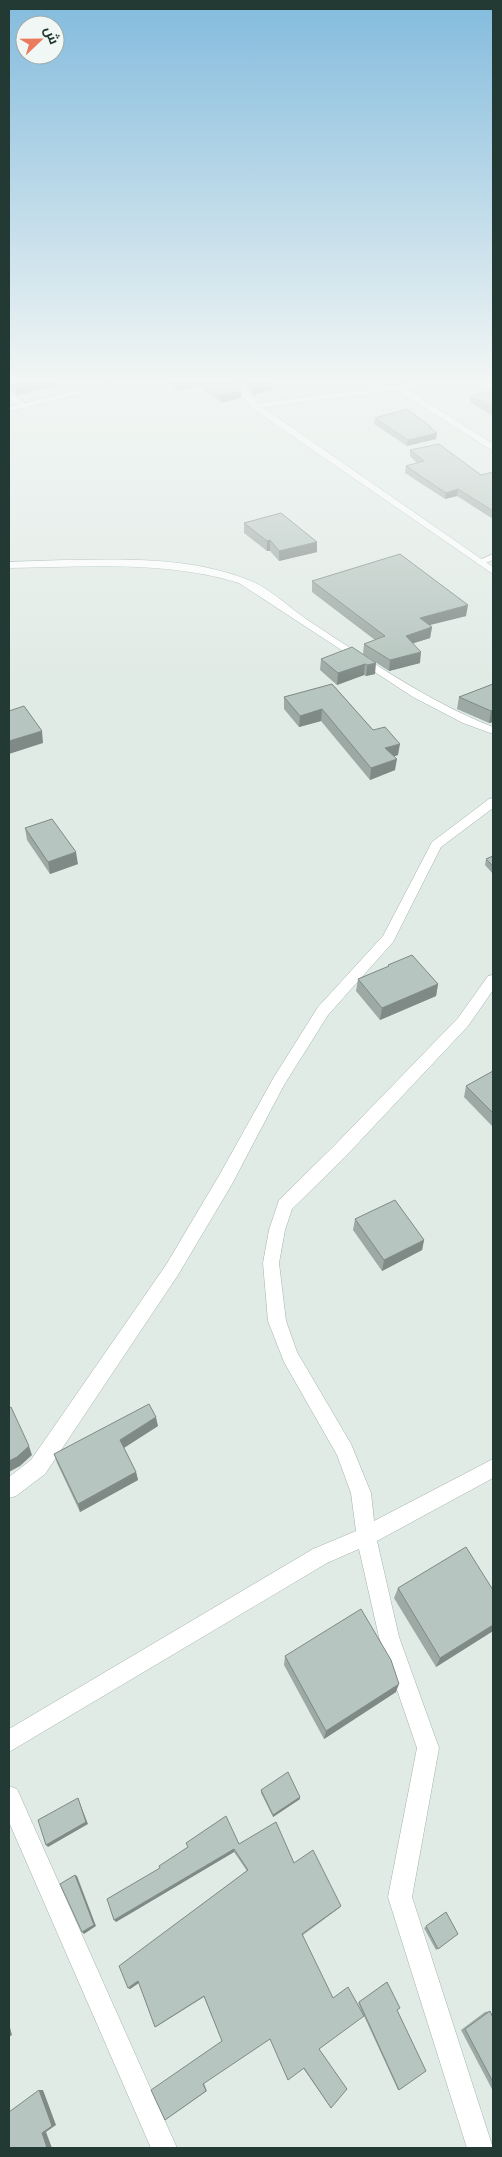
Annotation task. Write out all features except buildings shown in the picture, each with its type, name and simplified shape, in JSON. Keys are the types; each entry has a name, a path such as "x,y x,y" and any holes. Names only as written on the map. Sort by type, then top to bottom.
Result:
{"street":[{"path":"358,478 493,571"},
{"path":"480,562 493,557"},
{"path":"9,565 84,563 159,566 206,571 244,582 424,699 468,722 493,731"},
{"path":"9,1489 38,1466 172,1270 226,1179 279,1081 323,1011 388,939 436,845 493,802"},
{"path":"480,2148 400,1897 428,1748 390,1637 366,1536 361,1493 344,1450 290,1356 277,1321 271,1263 277,1230 286,1205 463,1022 493,980"},
{"path":"9,1741 320,1556 366,1536 493,1468"},
{"path":"9,1797 164,2148"}]}
